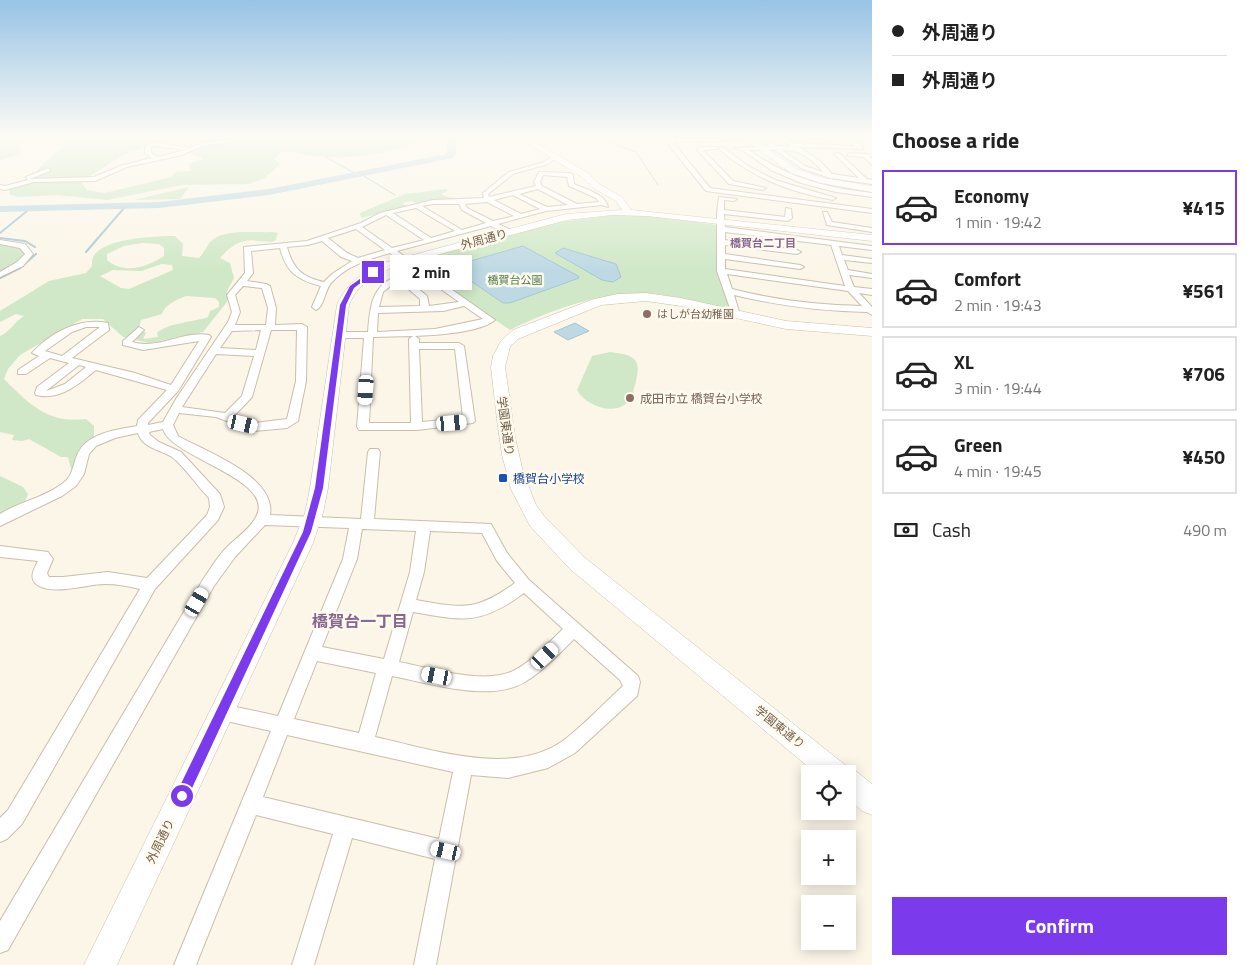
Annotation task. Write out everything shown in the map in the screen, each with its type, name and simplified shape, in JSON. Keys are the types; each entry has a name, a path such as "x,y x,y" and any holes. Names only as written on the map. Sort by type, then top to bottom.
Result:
{"street":[{"path":"2,187 14,182"},
{"path":"2,187 25,182"},
{"path":"500,182 485,194 488,200 520,216"},
{"path":"537,182 539,187"},
{"path":"571,182 571,185 595,195 607,207"},
{"path":"592,182 619,199 628,212"},
{"path":"701,182 707,190 785,200 861,206 872,204"},
{"path":"729,182 731,184 763,188"},
{"path":"754,196 771,182"},
{"path":"771,182 861,206 872,211"},
{"path":"805,182 817,186 872,195"},
{"path":"828,182 836,184 870,184"},
{"path":"807,192 817,186"},
{"path":"0,197 7,192 2,187"},
{"path":"0,521 61,491 73,483 81,472 86,449 92,444 125,432 167,425 230,328 236,312 231,295 250,272 247,249 304,244 356,226 388,212 437,202 488,200 539,187 574,205"},
{"path":"785,200 796,190"},
{"path":"513,193 546,209"},
{"path":"736,315 721,271 720,221 723,198 872,218"},
{"path":"461,202 462,208 508,232"},
{"path":"316,307 324,285 338,273 358,261 390,250 546,209 574,205 607,207"},
{"path":"417,206 461,232"},
{"name":"外周通り","path":"100,965 310,524 319,488 343,305 352,287 373,272 412,265 508,232 607,207 628,212 872,238"},
{"path":"720,221 788,219 788,208"},
{"path":"388,212 430,240"},
{"path":"825,212 829,224 872,230"},
{"path":"720,221 794,238 872,248"},
{"path":"339,335 414,334 454,330 490,320 356,226"},
{"path":"323,238 344,255 358,261"},
{"path":"794,238 804,282"},
{"path":"0,242 22,246 28,254 20,264 0,275"},
{"path":"720,242 797,252"},
{"path":"834,243 850,288 870,311"},
{"path":"283,245 286,260 294,273 302,278 324,285"},
{"path":"720,256 800,267"},
{"path":"840,257 872,261"},
{"path":"412,265 399,277 380,289 376,296 363,427 417,426 469,421 459,346 415,346"},
{"path":"721,271 872,292"},
{"path":"845,272 872,276"},
{"path":"399,277 424,298 425,309"},
{"path":"227,417 247,397 269,327 272,308 266,286 241,283"},
{"path":"728,291 769,301 817,308 870,311"},
{"name":"学園東通り","path":"827,765 577,564 536,519 528,506 512,461 498,367 500,352 510,338 518,333 598,302 618,298 662,299 805,328 872,332"},
{"path":"374,310 450,307 465,302"},
{"path":"94,366 56,394 46,395 40,393 42,387 70,361 104,330 105,325 91,322 79,324 38,352 70,361 94,366 131,375 174,389"},
{"path":"175,410 227,417 253,427 292,422 300,381 303,328 230,328"},
{"path":"0,832 15,817 150,585 213,517 217,502 177,455 148,441 142,429 142,422 174,389 206,337 148,347 132,346 126,343 139,330"},
{"path":"414,334 417,426"},
{"path":"214,351 260,353"},
{"path":"22,372 48,355"},
{"path":"0,942 209,582 230,553 262,520 264,505 259,491 242,478 174,439 167,425"},
{"path":"185,965 350,559 362,524 374,452"},
{"path":"222,712 464,765 508,769 541,761 568,747 631,690 632,682 626,675 524,584 502,558 486,528 424,525 310,524 262,520"},
{"path":"365,742 417,572 424,525"},
{"path":"0,551 4,553 43,556 46,559 40,573 40,579 45,583 56,584 108,578 150,585"},
{"path":"408,605 471,614 490,609 524,584"},
{"path":"313,653 470,683 498,684 517,678 531,669 574,629"},
{"path":"425,965 464,765"},
{"path":"856,788 872,801"},
{"path":"250,804 446,851"},
{"path":"303,965 345,828"}],"green space":[{"path":"22,182 81,182 87,190 105,193 150,182 254,182 249,184 182,185 107,200 57,195 19,197 10,195 9,186"},
{"path":"189,187 180,199 134,200"},
{"path":"446,189 448,191 441,194 449,197 475,200 418,204 411,201 402,203 408,207 361,218 360,213 405,194"},
{"name":"橋賀台公園","path":"622,214 653,216 717,225 716,270 729,306 727,308 711,306 664,295 624,294 585,301 565,307 510,330 414,264 418,260 560,222"},
{"path":"240,232 278,233 275,241 253,240 242,242 232,247 220,258 230,263 234,278 227,291 227,302 203,332 149,343 123,337 103,319 82,319 20,355 8,369 4,379 40,410 61,418 73,420 86,419 94,426 94,440 77,466 71,469 68,457 61,457 29,439 22,441 12,440 14,435 0,432 0,336 24,316 16,314 0,322 0,311 49,281 86,273 92,266 95,254 104,247 123,241 175,236 183,244 182,256 199,258 210,242 223,235","holes":["142,243 159,244 164,248 164,256 136,268 121,267 107,260 107,254 124,246","162,264 172,265 173,270 129,289 121,288 100,276 113,270 141,271","186,296 215,298 219,302 219,307 210,311 208,317 167,327 157,333 158,337 143,339 146,333 139,328 141,320 162,314 175,301"]},
{"path":"0,243 18,247 25,253 20,261 0,273"},
{"path":"610,352 631,357 635,360 638,369 630,399 621,407 614,409 607,409 592,404 577,390 592,356"},
{"path":"0,476 23,487 28,494 23,506 0,519"}],"water":[{"path":"523,246 579,278 510,303 503,303 452,268 428,264 453,266"},
{"path":"563,248 616,264 621,277 613,282 602,280 555,253"},
{"path":"575,323 589,331 568,340 554,332"}],"waterway":[{"path":"0,209 159,205 269,192 319,182"},
{"path":"374,182 395,195"},
{"path":"86,252 124,208"},
{"path":"0,233 27,211"},
{"path":"0,238 25,241 35,247"},
{"path":"0,278 20,268 36,254"}],"place":[{"name":"はしが台幼稚園","path":"647,314"},
{"name":"成田市立 橋賀台小学校","path":"630,398"},
{"name":"橋賀台小学校","path":"503,478"}],"district":[{"name":"橋賀台二丁目","path":"763,243"},
{"name":"橋賀台一丁目","path":"360,621"}],"route":[{"path":"182,796 303,543 314,513 343,305 352,287 373,272"}]}
